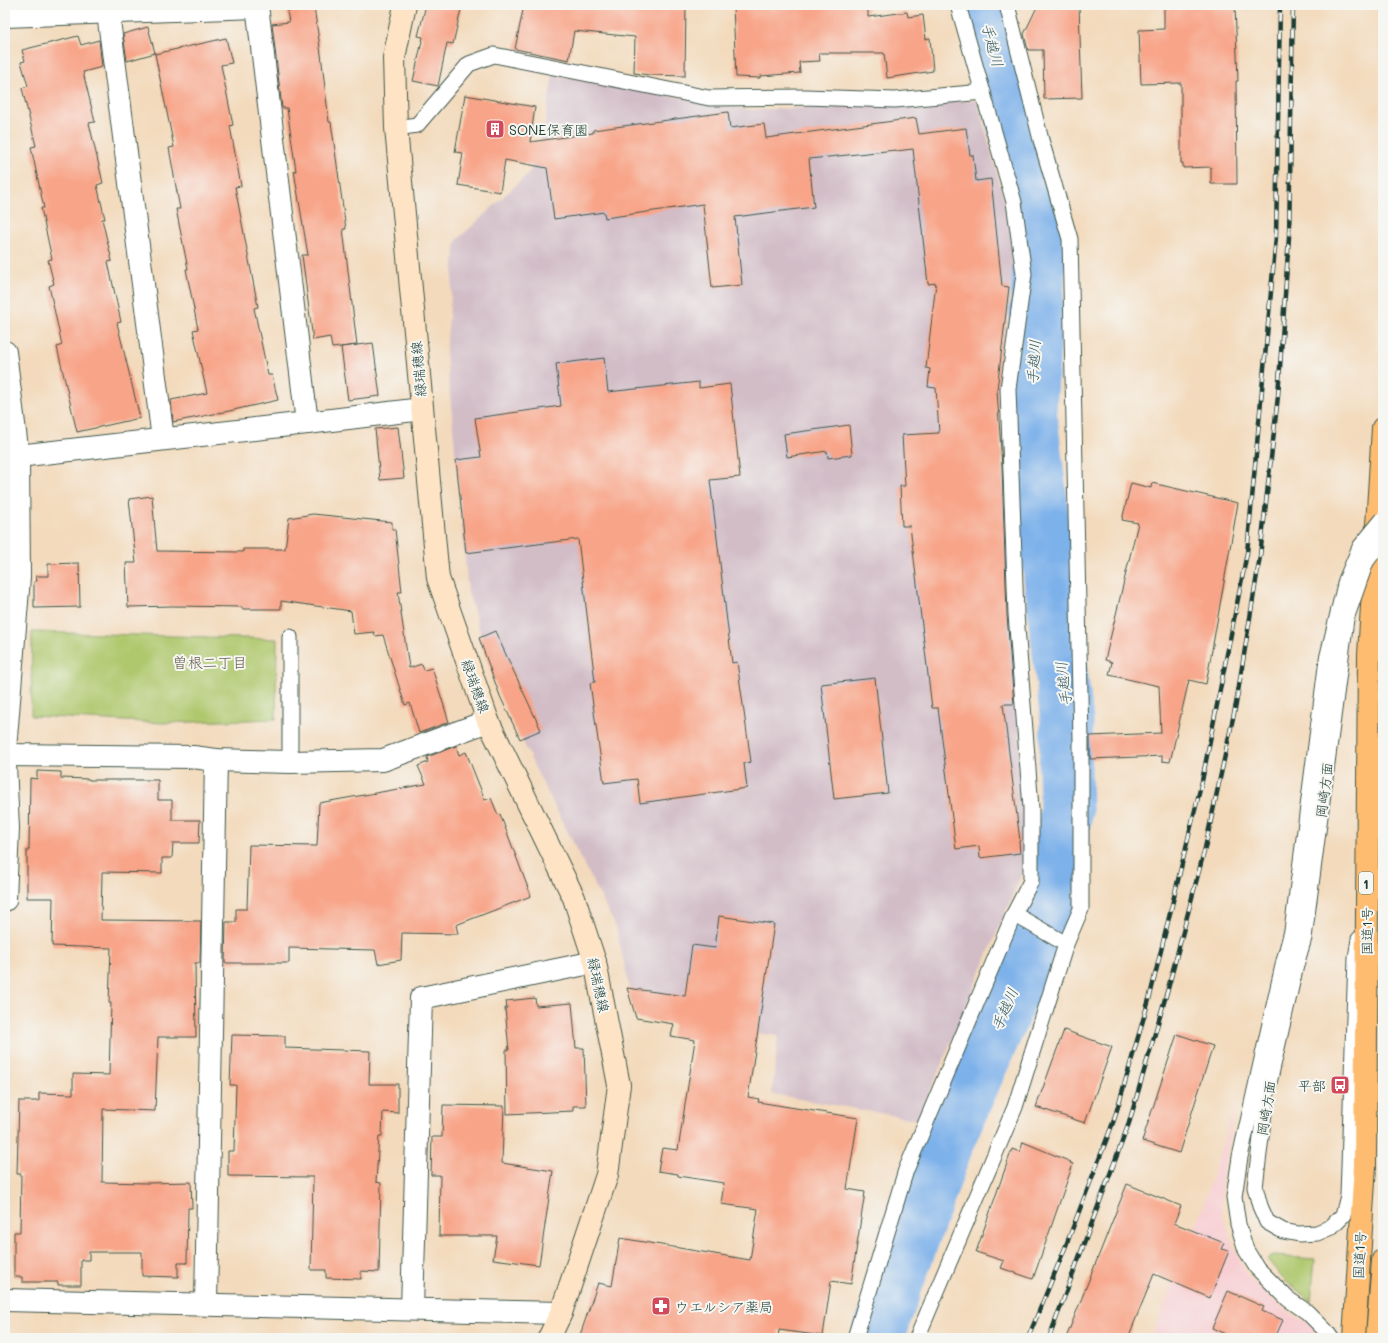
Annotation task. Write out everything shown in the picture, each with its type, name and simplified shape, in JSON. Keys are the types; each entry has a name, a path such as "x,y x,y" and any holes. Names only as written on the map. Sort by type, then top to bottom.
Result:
{"highway":[{"name":"国道1号","path":"1354,1338 1365,1166 1369,655 1383,428"},
{"name":"国道1号","path":"1377,1338 1383,1260"}],"main road":[{"name":"緑瑞穂線","path":"405,5 394,58 396,128 438,578 488,721 574,898 595,962 619,1084 606,1175 561,1313 548,1338"}],"street":[{"path":"5,16 107,8 257,6 307,422"},
{"path":"107,8 162,439"},
{"path":"5,352 18,456 12,506 19,577 5,750"},
{"path":"18,456 422,409"},
{"path":"5,755 193,758 290,762 383,760 488,721"},
{"path":"206,1304 216,760"},
{"path":"5,764 8,828 5,900"},
{"path":"412,1309 421,998 595,962"},
{"path":"5,1300 561,1313"}],"lane":[{"path":"855,1338 906,1170 1018,916 1031,881 1031,808 1016,614 1008,389 1024,274 1014,202 958,5"},
{"path":"917,1338 1015,1106 1061,941 1081,909 1081,740 1070,239 1041,140 1007,5"},
{"path":"396,128 417,125 469,64 494,55 709,98 805,97 895,100 983,92"},
{"path":"1330,1338 1326,1331 1307,1312 1288,1299 1258,1268 1246,1250 1238,1224 1234,1198 1240,1157 1290,963 1292,931 1327,659 1346,580 1360,547 1383,519"},
{"name":"岡崎方面","path":"1367,832 1360,935 1356,958 1348,1196 1342,1215 1331,1227 1317,1233 1299,1234 1283,1231 1267,1222 1260,1206 1255,1187 1266,1096 1290,963 1304,938 1346,619 1366,562 1383,539"},
{"path":"290,637 290,762"},
{"path":"1018,916 1061,941"}],"shaded area":[{"path":"553,74 749,110 977,100 1011,225 1012,269 998,398 1027,844 1024,868 918,1120 772,1094 778,1036 636,1017 616,927 534,766 494,678 468,592 446,351 456,241 530,172 544,130"},
{"path":"1235,1105 1229,1145 1222,1175 1221,1211 1233,1246 1247,1276 1269,1297 1287,1311 1299,1319 1309,1322 1318,1338 1151,1338 1199,1218"}],"green space":[{"path":"32,632 277,639 276,719 163,723 31,716"},
{"path":"1273,1256 1315,1259 1311,1301 1284,1280 1267,1259"}],"building":[{"path":"426,5 462,5 453,44 447,43 438,86 413,81 423,37 418,36"},
{"path":"524,5 686,5 685,76 634,73 635,37 574,31 569,60 515,49"},
{"path":"733,5 868,5 868,17 907,12 908,17 923,15 926,39 930,38 933,71 887,78 884,53 819,53 820,61 799,62 800,73 760,76 760,78 736,77"},
{"path":"1038,5 1079,5 1082,98 1044,99 1043,50 1028,50 1024,34"},
{"path":"1164,5 1235,5 1238,81 1236,81 1237,184 1211,184 1211,167 1183,168 1183,163 1181,163 1181,83 1141,84 1139,30 1164,29"},
{"path":"314,7 329,122 331,122 346,229 343,229 357,345 332,348 330,337 313,340 302,255 308,255 294,171 296,171 287,108 282,108 272,24 289,22 287,11"},
{"path":"148,27 155,53 127,61 123,34"},
{"path":"78,36 81,45 99,40 102,67 83,72 95,122 89,123 103,183 97,185 105,219 102,219 112,261 108,262 121,322 117,323 140,418 77,432 57,347 62,345 49,286 54,284 48,260 52,259 41,208 44,208 31,147 36,146 22,88 28,86 21,62 25,61 22,50"},
{"path":"226,38 232,63 221,65 233,125 230,126 241,186 235,187 258,307 254,308 268,375 272,375 278,400 173,422 171,400 207,393 193,330 198,329 176,209 180,209 169,148 174,147 155,54"},
{"path":"465,95 535,107 530,142 593,133 593,130 728,112 730,128 764,124 766,138 916,118 919,134 966,128 970,155 973,155 976,181 991,179 1002,286 1009,287 997,390 1002,466 1007,615 1014,704 1003,704 1020,841 1020,853 980,858 979,846 956,849 938,708 932,708 910,526 902,526 900,486 905,486 902,435 939,433 936,388 928,387 930,369 926,368 936,283 928,284 913,149 809,159 814,207 735,217 742,285 712,288 703,204 605,218 604,212 554,219 547,168 505,160 500,192 458,185 463,153 455,152"},
{"path":"373,343 380,396 348,400 341,347"},
{"path":"604,358 608,392 699,382 699,388 730,384 740,477 710,480 732,663 737,662 751,762 744,763 747,788 640,803 637,779 604,783 590,683 595,682 578,539 466,553 456,460 481,457 475,418 561,406 556,364"},
{"path":"849,425 852,455 828,458 827,451 787,457 784,434"},
{"path":"398,427 404,478 380,480 375,429"},
{"path":"1131,483 1151,488 1152,483 1238,503 1206,684 1189,680 1170,762 1162,761 1162,756 1090,759 1090,736 1161,733 1159,686 1109,675 1112,662 1105,660 1138,523 1122,520"},
{"path":"152,496 157,551 243,552 243,549 285,549 289,518 313,514 392,522 392,529 395,529 402,592 398,592 409,668 422,664 424,670 432,668 449,722 419,733 410,703 405,705 383,635 375,636 374,632 354,634 351,611 281,601 281,609 173,606 128,607 126,563 136,563 129,499"},
{"path":"79,563 80,607 34,608 34,582 37,581 36,576 48,576 48,564"},
{"path":"495,631 541,730 520,739 500,696 479,638"},
{"path":"875,678 888,793 834,799 821,684"},
{"path":"456,746 459,755 466,752 485,800 491,798 498,815 500,814 531,896 456,925 458,934 402,933 401,960 378,964 375,950 289,948 289,963 225,963 226,922 236,922 236,909 247,909 249,845 317,846 319,803 426,784 418,766 428,762 427,757"},
{"path":"37,771 61,772 61,778 89,780 158,780 158,800 172,800 172,820 200,820 199,843 173,843 172,858 162,858 162,873 102,872 101,920 201,921 200,963 195,963 196,1037 158,1037 155,1111 103,1109 102,1182 191,1182 192,1208 188,1208 187,1263 178,1263 178,1277 142,1276 142,1252 89,1252 89,1260 81,1260 81,1285 58,1285 58,1282 22,1282 22,1277 14,1277 14,1232 20,1232 21,1174 17,1174 19,1101 39,1101 39,1093 73,1094 73,1074 109,1075 111,948 52,946 53,898 27,898 30,778 37,779"},
{"path":"719,916 774,924 748,1097 759,1099 758,1102 858,1118 847,1189 865,1192 851,1284 831,1281 823,1336 779,1330 778,1338 579,1338 598,1283 612,1286 620,1238 750,1260 758,1209 721,1204 724,1183 678,1176 678,1174 658,1171 662,1148 678,1150 695,1040 671,1036 674,1024 636,1018 627,988 685,996 692,945 715,948"},
{"path":"535,998 536,1006 572,1003 576,1048 584,1048 586,1106 573,1106 573,1111 507,1114 506,1050 509,1050 505,1008 507,1008 506,1001"},
{"path":"1064,1030 1112,1047 1085,1123 1036,1107"},
{"path":"1177,1034 1213,1046 1179,1153 1142,1141"},
{"path":"232,1035 285,1036 285,1048 370,1051 369,1084 398,1084 398,1113 383,1112 382,1136 379,1136 376,1182 381,1183 379,1272 361,1271 361,1279 326,1278 326,1270 311,1270 313,1177 228,1176 228,1151 234,1151 236,1085 230,1085"},
{"path":"443,1105 504,1106 502,1163 553,1171 539,1265 493,1259 497,1236 439,1236 440,1175 431,1175 432,1137 442,1137"},
{"path":"1023,1142 1073,1164 1033,1279 1001,1268 1004,1261 976,1252 1012,1149 1020,1152"},
{"path":"1127,1184 1181,1206 1174,1223 1224,1243 1221,1249 1229,1251 1210,1298 1154,1274 1128,1338 1066,1338"},
{"path":"1228,1291 1264,1307 1262,1311 1283,1320 1275,1338 1234,1338 1212,1328"}],"waterway":[{"name":"手越川","path":"877,1338 951,1133 1014,990 1054,894 1066,811 1065,770 1067,721 1030,409 1041,233 1031,182 1002,85 982,5"}],"railway":[{"path":"1028,1338 1065,1248 1114,1120 1150,996 1202,781 1247,553 1276,237 1280,5"},
{"path":"1049,1338 1129,1123 1169,985 1205,848 1236,704 1260,556 1278,396 1289,237 1293,5"}],"place":[{"name":"SONE保育園","path":"495,129"},
{"name":"平部","path":"1340,1085"},
{"name":"ウエルシア薬局","path":"661,1306"}],"district":[{"name":"曽根二丁目","path":"210,662"}]}
